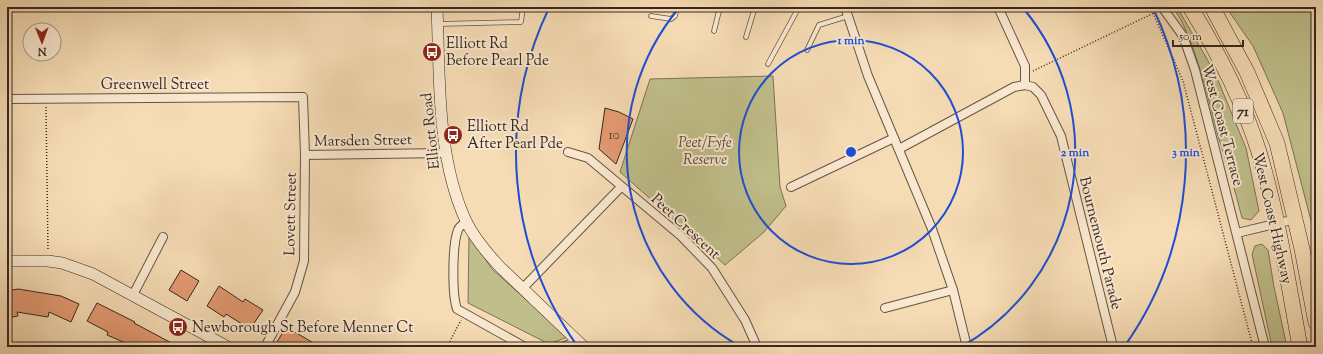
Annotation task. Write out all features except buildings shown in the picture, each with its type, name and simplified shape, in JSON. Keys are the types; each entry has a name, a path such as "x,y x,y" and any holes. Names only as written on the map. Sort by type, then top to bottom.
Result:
{"highway":[{"name":"West Coast Highway","path":"1190,7 1212,44 1238,98 1258,151 1277,222 1300,347"},
{"name":"West Coast Highway","path":"1212,7 1247,72 1277,143 1296,219 1316,323"}],"street":[{"name":"Elliott Road","path":"437,7 445,153 455,192 466,222 488,255 581,344"},
{"path":"845,7 868,76 932,230 953,290 967,347"},
{"path":"899,149 1014,88 1026,85 1025,66 998,7"},
{"name":"West Coast Terrace","path":"1161,7 1183,36 1195,70 1265,347"},
{"name":"Bournemouth Parade","path":"1026,85 1033,87 1041,95 1061,136 1113,347"},
{"name":"Greenwell Street","path":"7,99 303,97"},
{"name":"Lovett Street","path":"265,347 295,292 304,261 306,155 303,97"},
{"path":"791,188 894,138"},
{"name":"Peet Crescent","path":"568,152 588,158 681,236 712,268 745,320 757,347"},
{"name":"Marsden Street","path":"306,155 445,153"},
{"path":"522,289 621,187"},
{"path":"1237,233 1277,222 1296,219"},
{"path":"466,222 458,228 455,238 454,299 457,309 525,347"},
{"path":"133,295 164,237"},
{"path":"7,261 48,261 62,263 93,274 228,347"},
{"path":"885,308 953,290"},
{"path":"562,347 581,344"}],"lane":[{"path":"438,24 522,22 524,7"},
{"path":"651,16 671,19 675,16 677,7"},
{"path":"714,31 720,7"},
{"path":"746,37 755,7"},
{"path":"768,64 799,7"},
{"path":"807,50 819,25 848,16"}],"path":[{"path":"1025,75 1152,13 1161,7"},
{"path":"1152,13 1183,81 1253,347"},
{"path":"46,99 48,261"},
{"path":"447,347 465,314"}],"green space":[{"path":"1172,7 1177,7 1215,73 1246,148 1259,211 1251,220 1242,218 1199,66 1186,31"},
{"path":"1226,7 1243,7 1243,9 1254,9 1254,7 1316,7 1316,240 1283,113 1253,46"},
{"name":"Peet/Fyfe Reserve","path":"773,76 780,187 786,206 763,233 725,265 620,172 650,79"},
{"path":"469,235 492,269 568,337 549,344 468,303"},
{"path":"1262,244 1268,250 1274,287 1287,347 1272,347 1252,254 1255,246"}],"place":[{"name":"Elliott Rd Before Pearl Pde","path":"432,52"},
{"name":"Elliott Rd After Pearl Pde","path":"453,135"},
{"name":"Newborough St Before Menner Ct","path":"178,327"}]}
